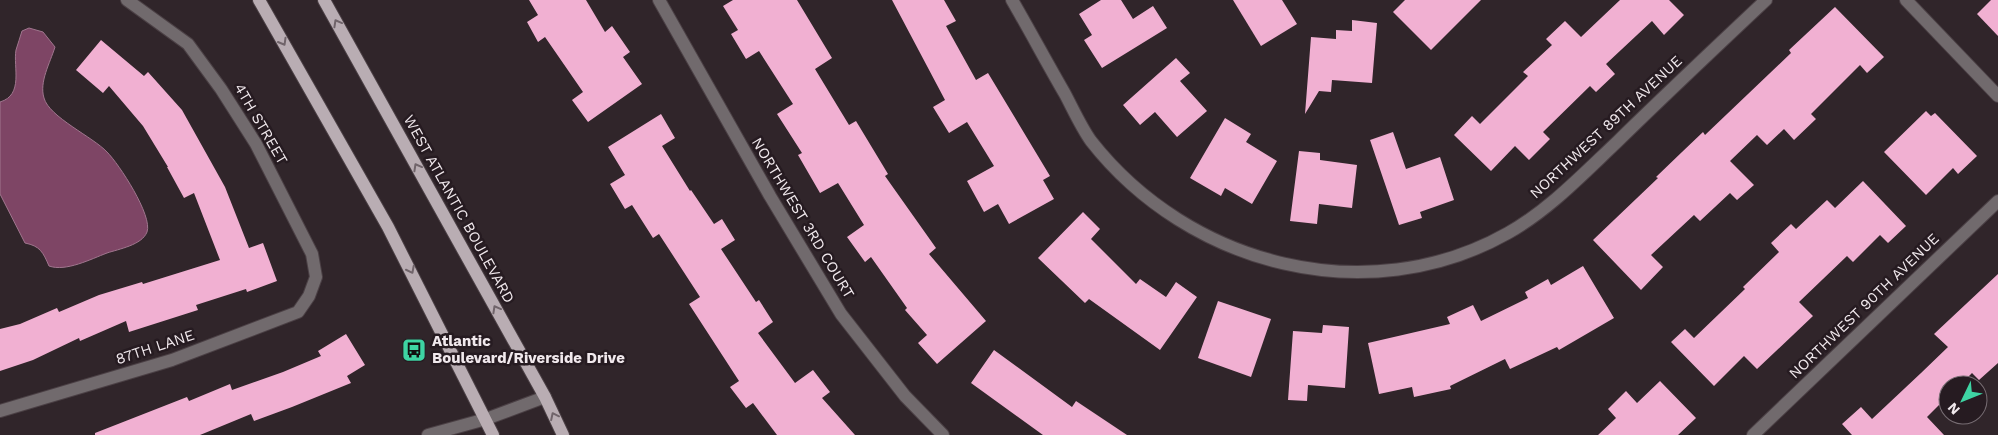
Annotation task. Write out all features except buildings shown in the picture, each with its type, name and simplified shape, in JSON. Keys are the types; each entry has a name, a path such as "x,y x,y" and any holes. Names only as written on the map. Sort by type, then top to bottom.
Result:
{"main road":[{"path":"259,0 388,227 493,435"},
{"name":"WEST ATLANTIC BOULEVARD","path":"324,0 545,397 563,435"}],"street":[{"name":"4TH STREET","path":"127,0 188,44 221,88 256,144 312,254 316,277 310,296"},
{"name":"NORTHWEST 3RD COURT","path":"659,0 770,196 841,314 905,396 943,435"},
{"name":"NORTHWEST 89TH AVENUE","path":"1012,0 1090,140 1140,193 1196,232 1245,254 1289,267 1336,272 1389,272 1452,259 1509,233 1558,197 1766,0"},
{"path":"1906,0 1998,96"},
{"name":"NORTHWEST 90TH AVENUE","path":"1753,435 1998,202"},
{"name":"87TH LANE","path":"0,411 172,360 298,312 310,296"},
{"path":"428,435 486,419 545,397"}],"shaded area":[{"path":"29,28 43,32 55,47 43,86 44,98 48,105 62,119 100,146 112,158 134,190 145,214 147,224 147,232 135,243 71,266 49,266 40,250 25,243 0,194 0,102 12,93 15,87 16,50 22,31"}],"place":[{"name":"Atlantic Boulevard/Riverside Drive","path":"414,350"}]}
